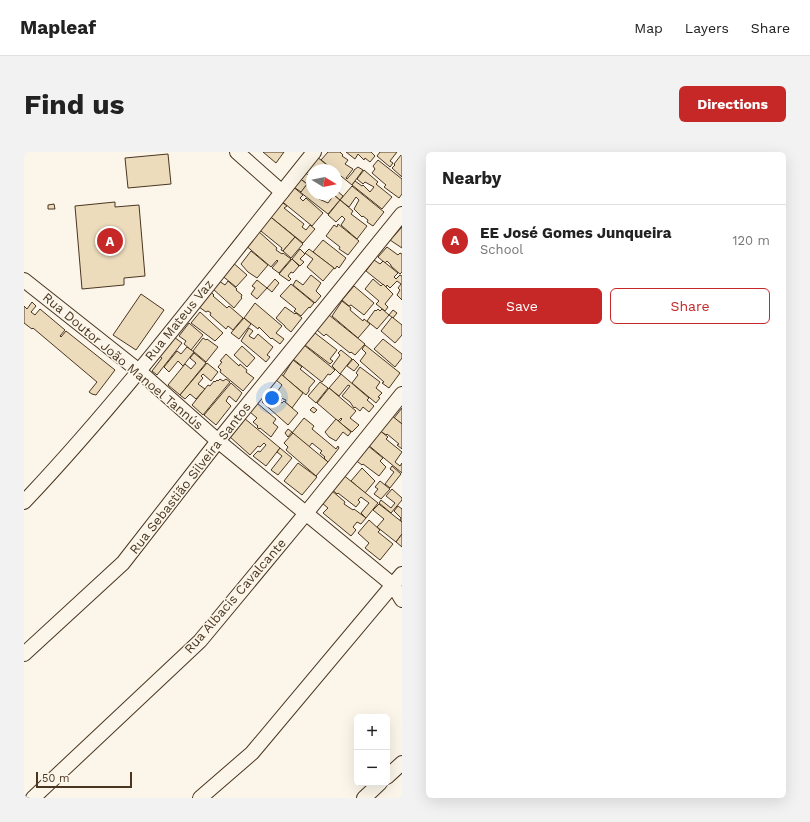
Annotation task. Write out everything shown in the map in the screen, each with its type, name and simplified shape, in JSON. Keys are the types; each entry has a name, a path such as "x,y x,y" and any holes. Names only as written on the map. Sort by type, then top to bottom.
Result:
{"street":[{"path":"237,152 282,192"},
{"name":"Rua Mateus Vaz","path":"24,502 56,469 139,372 314,152"},
{"name":"Rua Sebastião Silveira Santos","path":"24,654 123,563 218,440 402,214"},
{"name":"Rua Doutor João Manoel Tannús","path":"24,280 139,372 218,440 307,512 398,579 402,600"},
{"name":"Rua Albacis Cavalcante","path":"33,798 200,641 402,394"},
{"path":"200,798 252,753 398,579"},
{"path":"390,774 402,763"},
{"path":"364,798 377,786"}],"building":[{"path":"263,152 284,152 276,163"},
{"path":"328,152 340,152 343,155 342,156 348,160 345,164 353,169 346,178 347,179 358,167 363,170 352,185 342,177 342,164 326,164 321,160"},
{"path":"346,152 371,152 375,156 370,162 365,158 364,160 358,154 355,159"},
{"path":"380,152 397,152 390,161 393,163 390,167 377,156"},
{"path":"168,154 171,184 128,188 125,158"},
{"path":"401,155 402,156 402,177 392,168"},
{"path":"316,156 326,164 310,164"},
{"path":"378,160 402,179 402,194 399,198 384,187 386,185 372,173 375,169 373,166"},
{"path":"364,170 378,182 376,184 392,197 382,209 352,185 355,181 362,186 363,185 370,192 374,187 365,182 363,184 357,179"},
{"path":"303,171 306,173 306,183 298,177"},
{"path":"298,177 306,183 301,192 291,185"},
{"path":"291,185 303,195 300,198 303,201 306,198 306,200 308,200 323,213 312,226 279,199"},
{"path":"306,185 306,197 300,192"},
{"path":"352,186 384,212 373,226 354,209 359,200 356,197 349,207 340,200 342,200 342,198"},
{"path":"279,200 287,206 284,208 304,224 302,227 306,230 310,225 315,229 303,243 267,214"},
{"path":"310,200 321,200 328,203 330,200 340,200 328,214"},
{"path":"340,200 353,211 351,214 367,226 357,239 341,225 345,219 342,216 336,222 328,215"},
{"path":"115,202 115,207 139,205 145,276 124,278 124,285 82,289 75,206"},
{"path":"54,204 55,209 48,209 48,205"},
{"path":"267,214 295,237 283,251 281,250 282,248 256,227"},
{"path":"338,224 359,241 348,255 339,249 340,247 326,236 334,225 337,227"},
{"path":"402,227 402,248 390,240"},
{"path":"258,231 277,248 276,250 291,259 279,273 272,268 278,261 277,260 271,267 244,244"},
{"path":"295,237 303,244 291,258 283,251"},
{"path":"323,240 346,258 339,268 337,266 335,269 313,252"},
{"path":"387,247 398,255 400,253 402,254 402,272 400,274 387,261 385,263 378,257"},
{"path":"300,249 305,254 300,259 304,262 300,266 292,259"},
{"path":"309,249 334,268 323,281 307,267 313,259 305,253"},
{"path":"251,251 268,265 257,278 248,272 241,264"},
{"path":"292,259 299,266 288,276 291,279 289,281 279,274"},
{"path":"374,260 380,264 383,261 398,273 394,277 396,279 400,275 402,276 402,300 397,295 400,290 398,288 401,284 397,281 390,288 387,285 386,287 366,271"},
{"path":"231,261 247,275 236,287 220,274"},
{"path":"311,275 321,283 316,291 321,296 315,303 293,285 296,280 303,285"},
{"path":"275,279 279,283 272,292 267,288"},
{"path":"373,279 381,286 383,284 393,294 385,304 388,307 385,311 376,304 379,301 365,289"},
{"path":"257,280 267,288 257,299 251,294 255,288 252,286"},
{"path":"219,281 225,285 228,281 242,295 242,298 234,308 213,289"},
{"path":"291,284 314,303 301,316 294,311 296,309 280,296"},
{"path":"354,286 374,303 364,315 342,300"},
{"path":"207,289 227,308 229,306 243,318 233,330 228,326 226,329 210,315 211,313 208,311 206,312 195,304"},
{"path":"141,294 164,310 136,350 113,335"},
{"path":"342,301 363,321 364,319 370,324 358,338 332,316"},
{"path":"32,302 36,306 31,312 35,315 40,309 65,330 60,336 61,337 66,331 115,370 96,395 89,392 97,382 33,328 32,329 24,323 24,306 27,309"},
{"path":"255,303 282,326 276,333 284,339 280,344 272,338 271,339 259,327 258,329 244,318"},
{"path":"285,307 302,318 291,332 276,318"},
{"path":"378,309 380,311 382,309 389,315 377,329 367,321 375,310 376,311"},
{"path":"393,310 397,313 393,318 389,315"},
{"path":"200,312 223,333 215,341 191,323"},
{"path":"329,315 365,344 355,355 351,352 350,353 326,334 324,336 317,330"},
{"path":"392,317 402,325 402,335 395,343 381,331"},
{"path":"244,318 251,324 239,339 231,333"},
{"path":"189,323 203,335 191,350 184,344 186,341 179,336"},
{"path":"249,328 253,331 249,336 254,339 258,334 273,347 267,355 270,357 266,362 241,341"},
{"path":"315,333 337,350 330,359 333,361 330,364 305,345"},
{"path":"170,334 182,343 157,375 152,371 162,358 155,353"},
{"path":"203,338 206,340 207,339 218,347 206,362 193,351"},
{"path":"383,339 402,354 402,358 395,367 374,349"},
{"path":"304,345 335,370 330,375 328,374 322,382 293,359"},
{"path":"365,345 400,373 389,388 360,361 366,353 362,349"},
{"path":"242,346 255,358 247,367 234,355"},
{"path":"187,347 194,352 183,366 178,361 169,372 164,367 177,351 181,354"},
{"path":"341,350 352,359 340,374 332,366 340,355 338,353"},
{"path":"194,353 206,363 180,395 168,385 185,364 191,369 196,363 190,358"},
{"path":"226,354 239,366 240,364 247,370 246,372 254,378 243,391 220,372 221,370 218,367 222,362 220,361"},
{"path":"353,359 359,365 354,371 347,366"},
{"path":"293,360 302,367 300,369 315,381 309,388 306,395 283,376"},
{"path":"207,363 218,372 211,381 203,374 201,376 203,378 198,384 205,389 196,399 190,394 185,399 180,395"},
{"path":"360,367 380,382 376,388 382,393 378,397 380,398 376,403 352,383 358,375 356,373"},
{"path":"281,374 303,393 292,408 277,392 282,385 276,380"},
{"path":"341,374 369,398 367,400 374,406 369,412 363,407 360,411 355,407 354,408 350,402 342,396 350,386 348,385 339,396 329,388"},
{"path":"220,379 223,381 226,379 230,382 203,415 192,405 208,385 210,386 214,381 218,381"},
{"path":"320,382 328,388 316,403 308,396"},
{"path":"231,383 242,393 236,402 229,396 226,401 231,406 216,425 204,415"},
{"path":"329,388 356,411 350,418 359,425 352,432 339,422 342,419 341,418 338,421 317,403"},
{"path":"271,391 282,400 280,402 282,403 284,401 298,413 288,425 262,402"},
{"path":"257,403 276,419 273,423 278,427 271,437 260,428 259,429 253,422 257,418 250,412"},
{"path":"313,407 317,410 314,413 310,410"},
{"path":"402,408 402,424 394,418"},
{"path":"391,415 402,424 402,449 397,445 399,444 387,434 386,435 379,430"},
{"path":"244,418 280,448 266,466 253,456 258,451 260,452 266,445 264,443 260,447 258,446 250,455 229,436"},
{"path":"304,418 314,426 312,429 336,449 338,446 339,448 328,462 320,453 322,451 312,443 309,447 292,433"},
{"path":"336,419 351,432 348,436 343,432 336,441 329,437 325,432"},
{"path":"288,429 292,432 288,437 285,433"},
{"path":"379,430 388,437 386,439 402,452 395,462 400,466 402,463 402,473 367,444"},
{"path":"293,433 328,462 316,476 286,450 288,447 284,443"},
{"path":"367,445 383,458 380,461 386,467 379,476 354,459"},
{"path":"280,448 292,458 278,475 271,470 282,456 277,452"},
{"path":"298,463 317,477 302,495 284,481"},
{"path":"392,466 401,474 390,488 385,484 394,472 390,469"},
{"path":"362,468 375,481 365,493 351,481"},
{"path":"342,474 378,503 366,518 361,513 369,503 361,497 358,500 360,502 356,507 330,488"},
{"path":"380,481 390,489 381,499 374,494 378,489 375,487"},
{"path":"392,489 402,498 402,500 391,513 379,503 381,500 391,508 395,503 386,496"},
{"path":"331,490 345,502 344,504 366,518 361,524 357,522 353,527 356,530 351,536 323,513 328,508 322,503"},
{"path":"379,504 402,522 402,534 396,542 377,527 384,519 373,510"},
{"path":"398,506 402,509 402,522 400,520 401,518 394,511"},
{"path":"369,520 380,530 378,532 393,544 380,560 365,548 369,543 358,533"},
{"path":"402,534 402,547 396,542"}],"place":[{"name":"EE José Gomes Junqueira","path":"110,241"}]}
